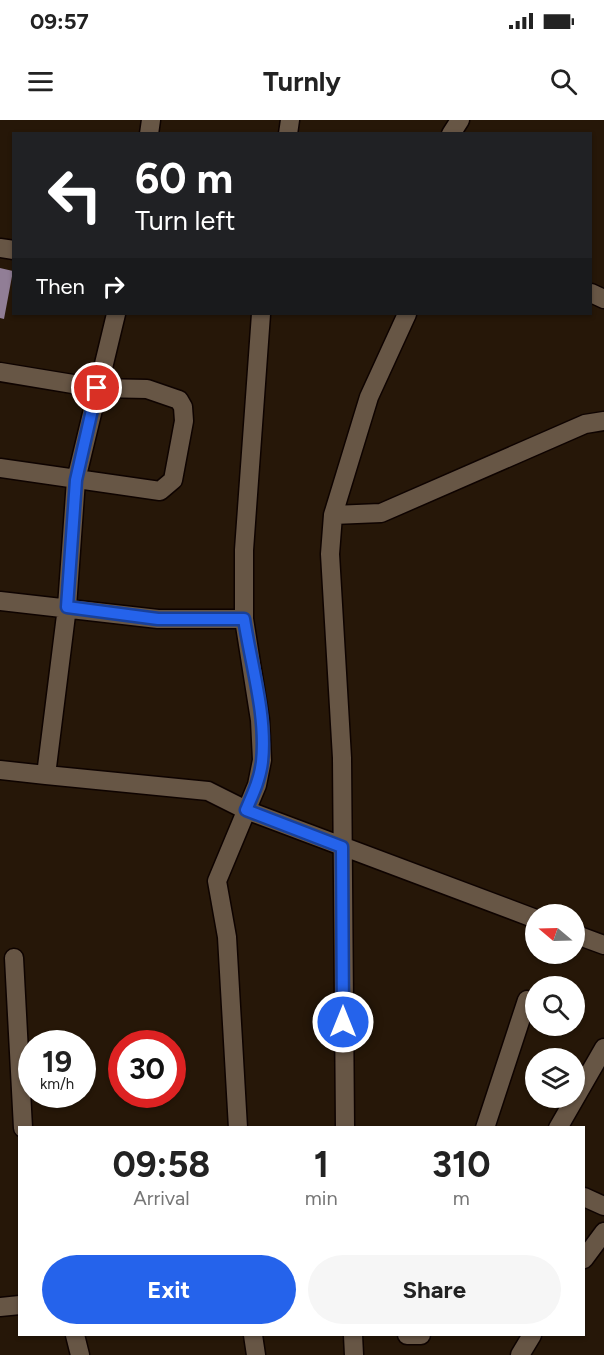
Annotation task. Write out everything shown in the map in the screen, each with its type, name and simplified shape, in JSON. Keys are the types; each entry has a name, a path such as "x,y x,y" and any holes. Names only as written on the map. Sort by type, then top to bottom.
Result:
{"street":[{"path":"46,775 67,607 76,480 116,315"},
{"path":"238,1126 226,937 217,881 257,785 262,760 260,720 244,619 244,550 261,315"},
{"path":"345,1126 342,758 330,554 333,515 369,398 407,315"},
{"path":"0,372 97,388 147,389 179,400 183,407 184,421 173,480 160,491 152,492 0,468"},
{"path":"333,515 381,513 585,424 604,421"},
{"path":"0,601 158,619 244,619"},
{"path":"0,770 207,791 246,810 525,915"},
{"path":"585,938 604,945"},
{"path":"14,958 23,1126"},
{"path":"486,1126 525,1006"},
{"path":"559,1126 604,1047"},
{"path":"585,1197 604,1206"},
{"path":"585,1258 604,1232"},
{"path":"0,1307 18,1305"},
{"path":"75,1336 80,1355"},
{"path":"253,1336 256,1355"},
{"path":"353,1336 354,1355"},
{"path":"520,1355 531,1336"}],"building":[{"path":"0,268 12,271 12,276 4,319 0,318"}],"route":[{"path":"97,388 76,480 67,607 158,619 244,619 260,720 262,760 257,785 246,810 342,847 343,1022"}]}
